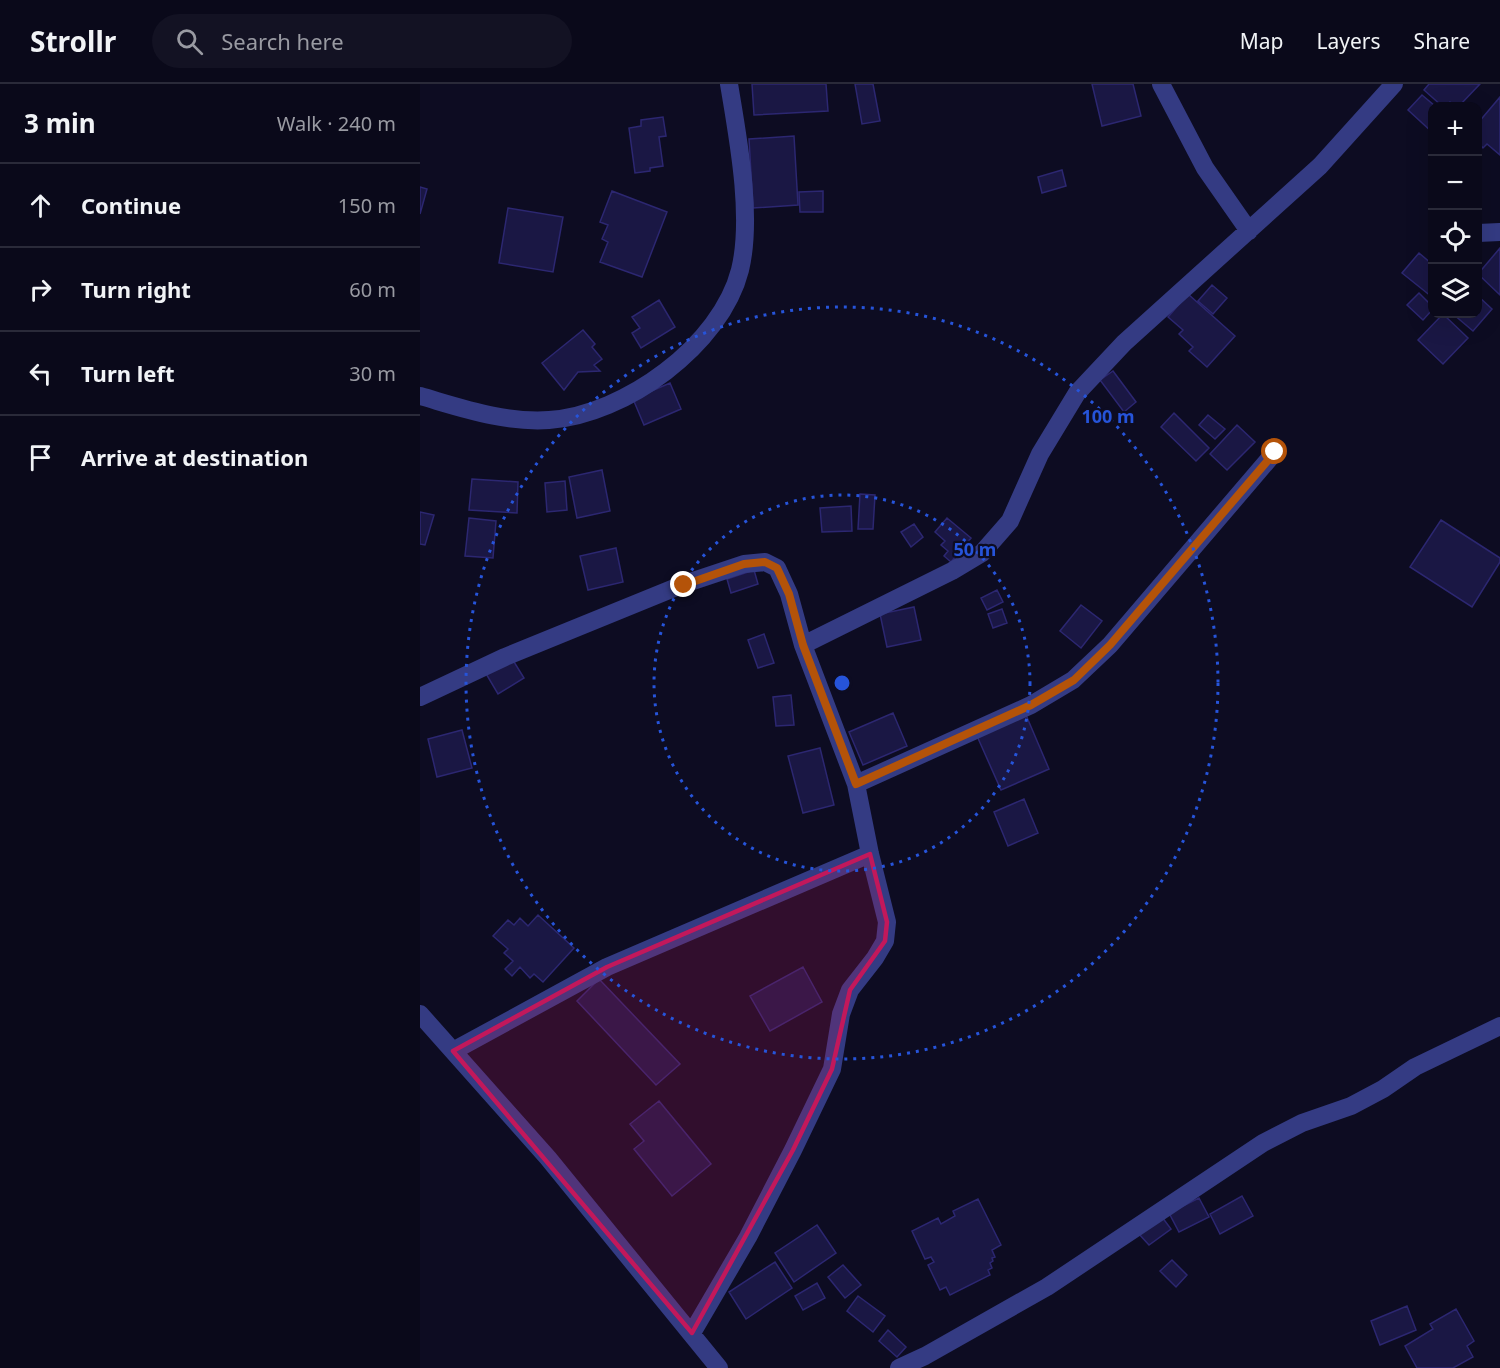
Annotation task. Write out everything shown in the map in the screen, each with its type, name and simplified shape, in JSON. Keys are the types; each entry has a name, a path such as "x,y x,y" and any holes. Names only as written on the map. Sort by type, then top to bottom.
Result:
{"street":[{"path":"420,396 487,416 547,420 577,417 647,385 673,366 701,340 721,314 740,271 746,229 739,145 729,84"},
{"path":"1161,84 1205,168 1249,231"},
{"path":"803,645 952,571 982,553 1010,521 1040,454 1077,393 1124,343 1320,166 1394,84"},
{"path":"1482,233 1500,232"},
{"path":"856,784 1031,705 1074,680 1110,645 1275,452"},
{"path":"420,697 516,653 684,585 744,564 765,562 777,568 789,594 803,645 856,784 887,922 885,941 850,990 841,1014 832,1069 793,1150 748,1237 692,1333"},
{"path":"453,1052 607,967 870,854"},
{"path":"420,1014 548,1158 719,1368"},
{"path":"899,1368 925,1356 1047,1287 1263,1143 1302,1123 1351,1106 1383,1089 1415,1067 1500,1026"}],"highlighted area":[{"path":"870,854 887,922 885,941 850,990 832,1069 793,1150 692,1333 453,1051 607,967"}],"building":[{"path":"752,84 826,84 828,111 754,115"},
{"path":"855,84 873,84 880,121 862,124"},
{"path":"1092,84 1133,84 1141,116 1102,126"},
{"path":"1429,84 1480,84 1463,102 1438,102 1424,90"},
{"path":"1422,95 1430,102 1428,102 1428,128 1408,110"},
{"path":"1500,97 1500,155 1487,144 1482,147 1482,118"},
{"path":"663,117 666,136 659,137 663,166 635,173 629,128 641,126 641,120"},
{"path":"794,136 798,205 753,208 749,139"},
{"path":"1062,170 1066,186 1042,193 1038,177"},
{"path":"420,187 427,189 420,214"},
{"path":"612,191 667,212 642,277 600,262 608,242 602,239 608,225 600,222"},
{"path":"823,191 823,212 800,212 799,192"},
{"path":"508,208 563,217 553,272 499,263"},
{"path":"1500,248 1500,295 1482,278 1482,269"},
{"path":"1419,253 1428,261 1428,294 1402,273"},
{"path":"1212,285 1227,298 1213,314 1198,301"},
{"path":"1419,293 1428,302 1428,314 1423,320 1407,305"},
{"path":"1188,294 1235,336 1207,367 1189,351 1193,347 1179,334 1183,330 1168,317"},
{"path":"659,300 675,327 641,348 632,333 640,328 632,317"},
{"path":"1482,300 1492,309 1473,331 1458,318 1482,318"},
{"path":"1439,318 1447,318 1468,338 1443,364 1418,340"},
{"path":"583,330 595,344 592,347 602,359 594,365 600,371 578,372 564,390 542,363"},
{"path":"1113,371 1136,402 1124,412 1100,380"},
{"path":"670,383 681,409 644,425 633,399"},
{"path":"1174,413 1209,448 1196,461 1161,427"},
{"path":"1208,415 1225,429 1215,439 1199,425"},
{"path":"1237,425 1255,442 1227,470 1210,454"},
{"path":"602,470 610,511 577,518 569,477"},
{"path":"472,479 518,482 517,513 469,510"},
{"path":"565,481 567,510 547,512 545,483"},
{"path":"860,494 875,495 873,529 858,529"},
{"path":"851,506 852,531 822,532 820,508"},
{"path":"420,512 434,515 425,545 420,544"},
{"path":"469,518 496,521 493,558 465,556"},
{"path":"947,518 971,538 951,562 944,556 948,551 941,545 945,541 935,532"},
{"path":"1441,520 1500,558 1500,562 1472,607 1410,567"},
{"path":"914,524 923,537 911,547 901,532"},
{"path":"616,548 623,582 588,590 580,556"},
{"path":"754,570 758,584 731,593 727,579"},
{"path":"997,590 1003,602 987,610 981,598"},
{"path":"1081,605 1102,621 1081,648 1060,631"},
{"path":"914,607 921,640 887,647 880,614"},
{"path":"1002,609 1007,623 993,628 988,614"},
{"path":"764,634 774,663 758,668 748,640"},
{"path":"511,657 524,678 498,694 485,672"},
{"path":"791,695 794,725 776,726 773,697"},
{"path":"893,713 907,746 863,765 849,732"},
{"path":"1026,715 1049,769 1001,790 977,736"},
{"path":"462,730 472,768 437,777 428,739"},
{"path":"820,748 834,805 803,813 788,756"},
{"path":"1024,799 1038,833 1008,846 994,812"},
{"path":"538,915 574,948 543,982 534,974 530,978 520,967 512,976 505,969 513,961 504,953 508,949 493,936 508,920 514,925 520,918 528,926"},
{"path":"803,967 822,1002 770,1031 750,996"},
{"path":"599,979 680,1064 656,1085 577,1001"},
{"path":"659,1101 711,1164 672,1196 634,1149 644,1141 630,1124"},
{"path":"1242,1196 1253,1216 1220,1234 1210,1214"},
{"path":"1199,1198 1209,1217 1179,1232 1169,1213"},
{"path":"978,1199 1001,1245 992,1250 995,1257 990,1263 992,1268 988,1270 990,1275 950,1295 946,1287 940,1290 928,1265 934,1262 931,1257 925,1259 912,1231 938,1218 941,1224 955,1216 953,1211"},
{"path":"1162,1217 1171,1229 1149,1245 1139,1234"},
{"path":"817,1225 836,1253 794,1282 775,1253"},
{"path":"1172,1260 1187,1275 1176,1287 1160,1271"},
{"path":"775,1262 792,1288 746,1319 729,1292"},
{"path":"843,1265 861,1285 845,1298 828,1277"},
{"path":"817,1283 825,1298 803,1310 795,1296"},
{"path":"858,1296 885,1316 873,1332 847,1311"},
{"path":"1407,1306 1416,1330 1380,1345 1371,1321"},
{"path":"1456,1309 1474,1341 1467,1346 1473,1357 1453,1368 1417,1368 1405,1346 1433,1329 1430,1324"},
{"path":"888,1330 906,1347 897,1357 879,1341"}],"route":[{"path":"684,585 744,564 765,562 777,568 789,594 803,645 856,784 1031,705 1074,680 1110,645 1275,452"}]}
